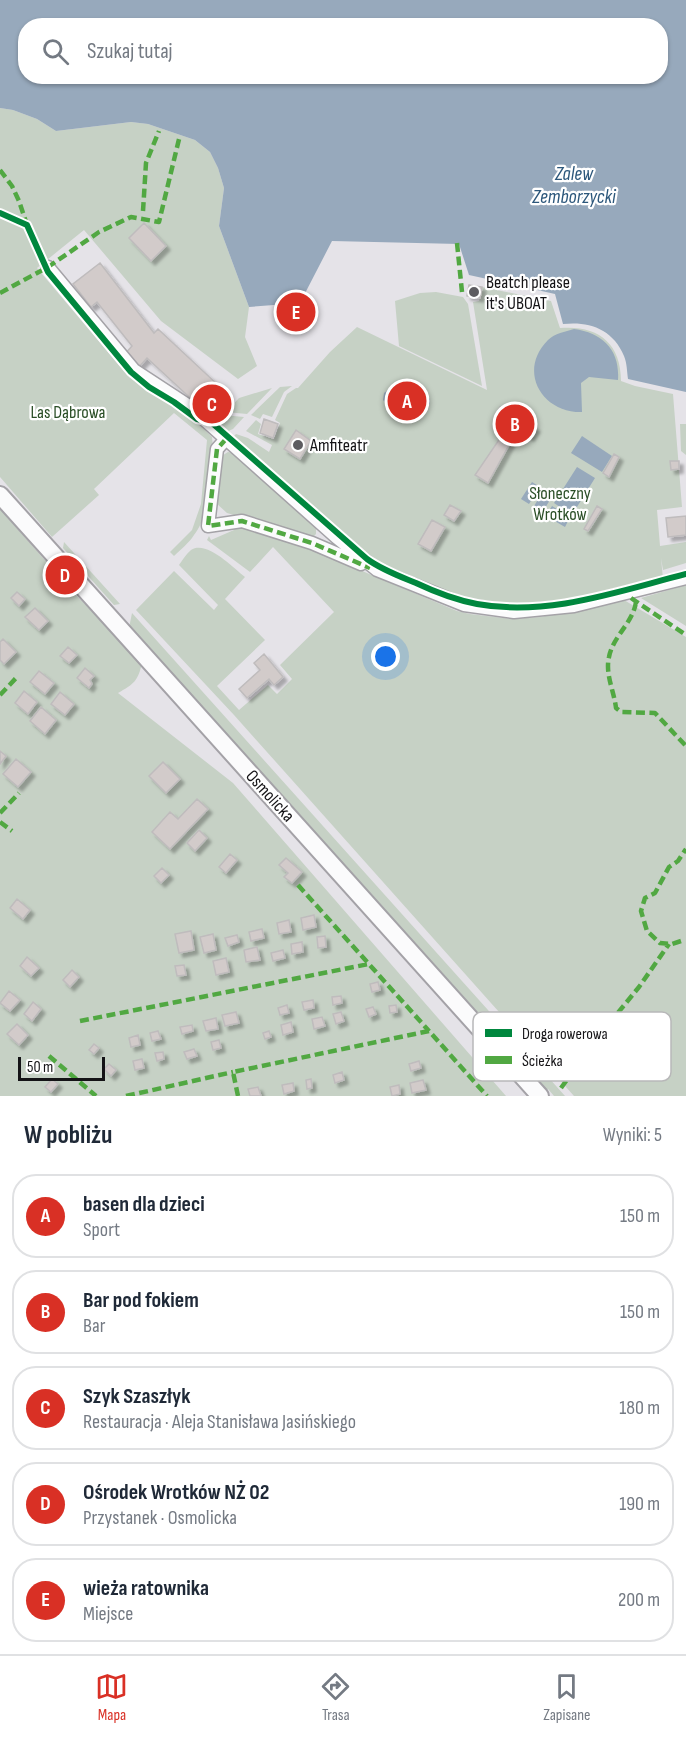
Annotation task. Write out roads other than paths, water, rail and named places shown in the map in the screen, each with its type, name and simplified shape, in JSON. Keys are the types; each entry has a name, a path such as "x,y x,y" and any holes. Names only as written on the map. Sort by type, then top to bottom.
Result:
{"street":[{"path":"48,267 134,370 189,406 344,544 377,570"},
{"path":"226,439 217,448 208,526 242,521 312,543 464,605 514,612 574,606 686,578"},
{"name":"Osmolicka","path":"0,495 473,1021"},
{"name":"Osmolicka","path":"527,1081 540,1096"}],"water":[{"name":"Zalew Zemborzycki","path":"0,0 686,0 686,392 628,379 624,356 607,333 582,324 563,324 555,294 469,275 459,244 332,241 300,303 249,307 219,226 224,188 210,152 195,140 148,124 131,122 56,131 37,119 0,108"},
{"path":"574,329 593,334 608,345 613,352 618,369 618,380 589,377 581,383 582,412 555,406 538,388 535,377 535,364 539,352 548,340 557,334"},
{"path":"389,389 395,390 409,400 427,396 430,404 400,413 383,400 384,393"},
{"path":"582,436 612,456 602,472 571,453"},
{"path":"577,467 595,478 572,515 554,503"},
{"path":"532,482 540,487 529,504 521,499"},
{"path":"544,489 553,495 542,513 533,508"},
{"path":"552,506 570,517 565,527 546,516"}],"place":[{"name":"Beatch please it's UBOAT","path":"474,292"},
{"name":"wieża ratownika","path":"296,312"},
{"name":"basen dla dzieci","path":"407,401"},
{"name":"Szyk Szaszłyk","path":"212,404"},
{"name":"Bar pod fokiem","path":"515,424"},
{"name":"Amfiteatr","path":"298,445"},
{"name":"Ośrodek Wrotków NŻ 02","path":"65,575"}],"park label":[{"name":"Las Dąbrowa","path":"68,412"},
{"name":"Słoneczny Wrotków","path":"560,503"}]}
